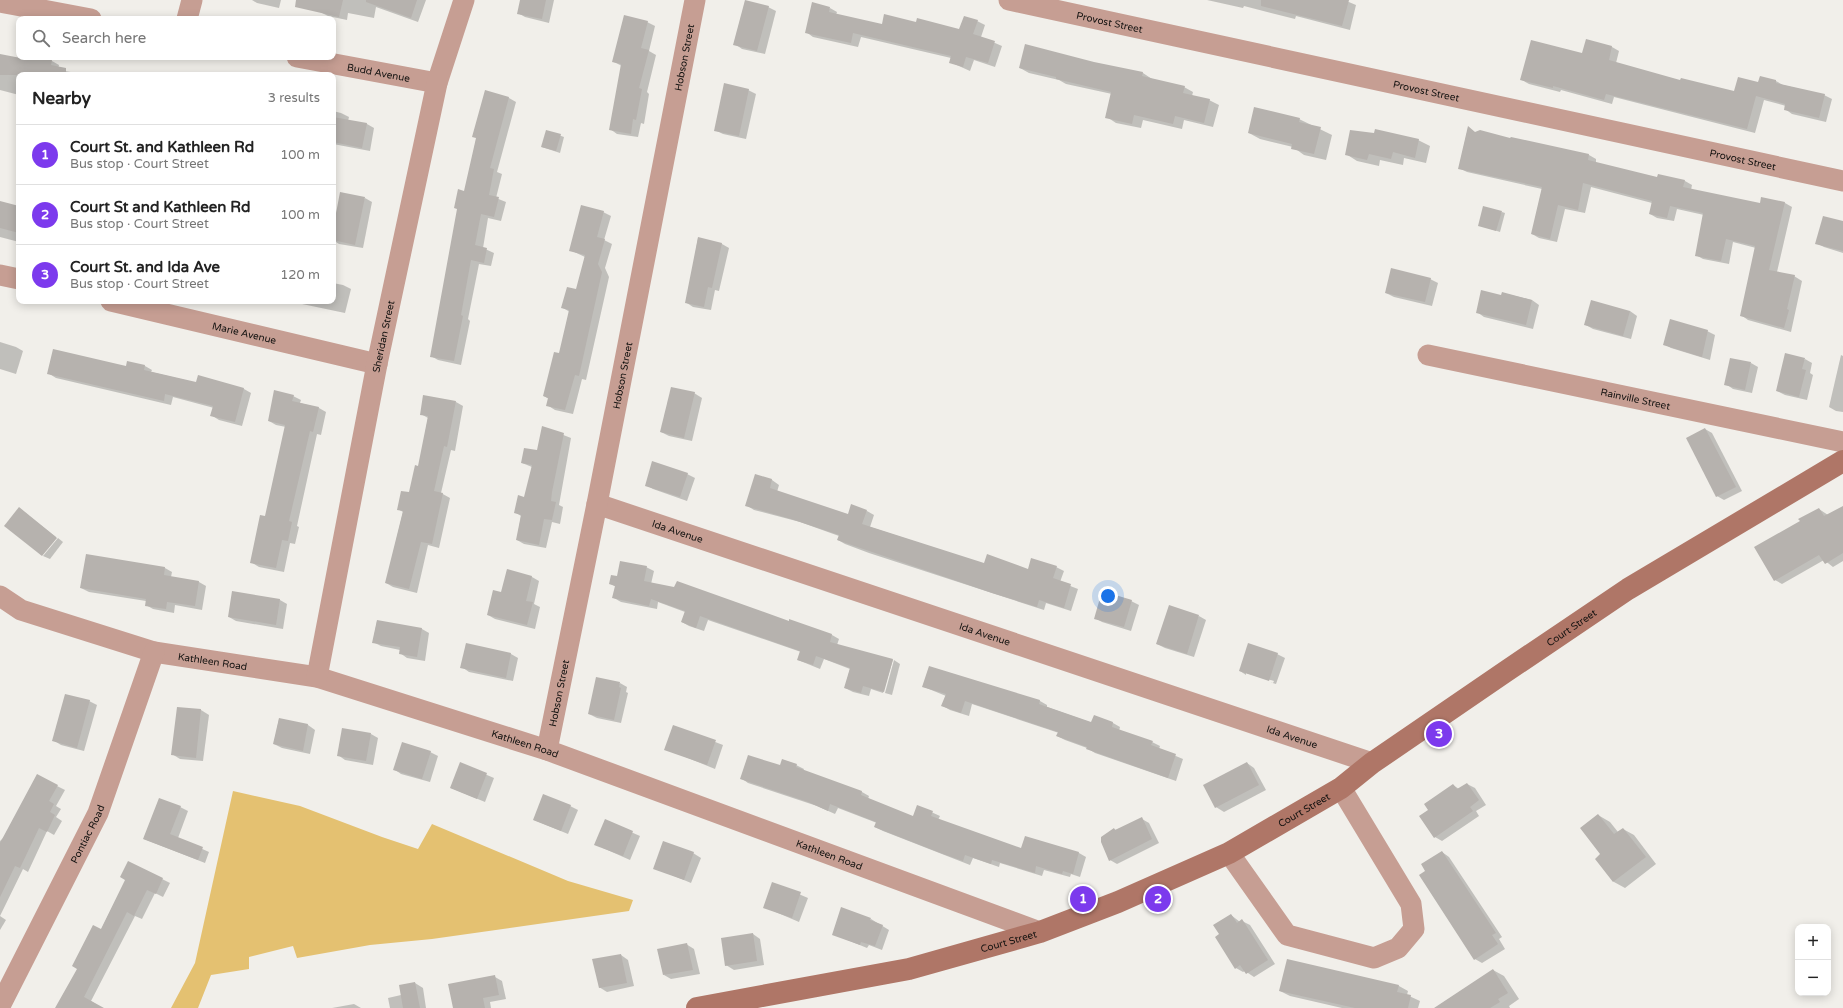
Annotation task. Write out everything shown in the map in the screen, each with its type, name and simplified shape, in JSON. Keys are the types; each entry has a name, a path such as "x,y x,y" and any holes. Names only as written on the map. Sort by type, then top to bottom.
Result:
{"street":[{"path":"188,16 192,0"},
{"name":"Sheridan Street","path":"317,677 377,364 438,83 464,0"},
{"name":"Hobson Street","path":"547,750 696,0"},
{"name":"Provost Street","path":"1009,0 1843,181"},
{"path":"0,2 75,16"},
{"name":"Budd Avenue","path":"313,60 438,83"},
{"path":"0,275 16,278"},
{"name":"Marie Avenue","path":"124,304 377,364"},
{"name":"Rainville Street","path":"1428,355 1843,442"},
{"name":"Court Street","path":"696,1008 909,969 1040,932 1118,902 1229,853 1341,788 1372,764 1628,589 1843,461"},
{"name":"Ida Avenue","path":"597,504 1372,764"},
{"name":"Kathleen Road","path":"0,596 21,610 154,652 317,677 547,750 1040,932"},
{"name":"Pontiac Road","path":"0,1006 98,813 154,652"},
{"path":"1229,853 1287,935 1374,958 1398,948 1414,929 1412,904 1341,788"}],"shaded area":[{"path":"233,791 300,806 418,849 432,824 568,881 633,900 629,911 432,939 370,945 297,958 293,946 249,957 249,969 211,975 198,1008 171,1008 195,963"}],"building":[{"path":"296,0 343,0 339,17 295,7"},
{"path":"366,0 417,0 411,18 366,2"},
{"path":"520,0 546,0 542,19 517,14"},
{"path":"745,0 769,6 757,51 733,45"},
{"path":"1261,0 1349,0 1342,26 1261,6"},
{"path":"812,2 830,7 829,12 882,24 884,14 916,22 917,18 959,29 964,16 978,20 973,34 995,41 988,63 966,57 963,67 949,63 951,56 853,33 851,43 805,33"},
{"path":"624,15 648,21 641,48 649,50 639,88 642,89 636,120 633,119 631,134 609,130 621,64 612,62"},
{"path":"1586,39 1612,46 1609,60 1680,80 1681,78 1734,91 1738,77 1758,82 1760,76 1776,80 1776,83 1825,94 1819,118 1784,110 1785,104 1756,96 1747,129 1606,94 1604,100 1553,86 1553,88 1520,80 1531,40 1582,53"},
{"path":"1025,44 1094,62 1143,72 1142,76 1185,86 1183,93 1210,99 1204,123 1175,116 1173,124 1134,115 1132,124 1105,118 1111,92 1056,79 1056,77 1019,68"},
{"path":"0,54 16,57 16,60 52,60 51,65 66,68 66,72 16,72 16,75 0,75"},
{"path":"724,83 749,89 739,136 714,131"},
{"path":"485,90 509,97 490,168 494,169 489,195 499,197 494,217 481,214 475,245 487,248 484,263 471,260 461,315 463,316 454,361 430,357 457,209 454,208 458,189 464,191 476,138 472,137"},
{"path":"1254,107 1300,118 1299,122 1321,127 1314,154 1291,149 1292,144 1248,133"},
{"path":"336,118 367,123 362,148 336,143"},
{"path":"1468,126 1475,132 1480,130 1510,138 1589,154 1588,160 1657,177 1658,174 1685,180 1683,187 1760,203 1761,197 1785,202 1769,270 1795,275 1787,309 1789,310 1784,328 1740,316 1755,246 1726,239 1721,261 1695,256 1703,213 1670,206 1667,218 1649,214 1652,201 1583,183 1578,210 1558,205 1550,239 1531,234 1542,187 1458,169"},
{"path":"1375,129 1419,139 1415,158 1393,152 1391,159 1369,154 1367,160 1345,155 1350,130 1374,133"},
{"path":"546,130 561,134 556,151 541,147"},
{"path":"340,192 365,197 355,245 336,241 336,213"},
{"path":"0,201 16,205 16,232 0,228"},
{"path":"581,205 604,211 597,237 605,239 598,264 602,272 579,376 575,375 565,410 546,406 548,398 543,396 554,352 559,353 569,310 561,308 567,287 576,289 585,255 569,251"},
{"path":"1483,206 1502,211 1496,231 1478,226"},
{"path":"1823,216 1843,221 1843,251 1815,244"},
{"path":"698,237 722,243 712,288 708,287 704,307 685,303"},
{"path":"1391,268 1431,278 1425,302 1385,293"},
{"path":"1481,290 1501,295 1502,292 1532,300 1526,325 1476,313"},
{"path":"1591,300 1630,311 1623,336 1584,325"},
{"path":"1670,319 1708,330 1702,357 1663,345"},
{"path":"53,349 126,366 127,361 145,365 144,370 196,382 198,375 244,388 235,422 210,416 213,406 165,394 164,401 47,374"},
{"path":"1785,353 1805,358 1802,369 1806,370 1799,397 1776,391"},
{"path":"1730,358 1751,362 1745,390 1724,385"},
{"path":"671,387 695,392 684,438 660,432"},
{"path":"274,390 294,395 292,401 319,407 313,432 310,431 289,521 292,522 288,541 282,540 276,568 250,563 260,515 265,516 285,425 268,421"},
{"path":"423,395 456,401 447,447 444,446 434,491 443,493 432,544 421,542 409,589 385,583 403,511 397,510 401,491 409,492 415,465 418,466 428,416 420,415"},
{"path":"542,426 564,433 552,492 551,501 556,502 552,520 544,519 539,545 516,540 521,515 514,513 518,495 524,497 532,465 521,463 524,448 537,450"},
{"path":"1705,428 1736,487 1716,497 1686,438"},
{"path":"652,461 688,473 680,497 645,486"},
{"path":"755,474 772,479 770,488 848,514 851,504 867,510 862,524 984,563 987,554 1028,569 1031,558 1057,566 1053,578 1071,584 1064,608 1039,600 1037,607 992,593 837,540 839,535 745,506"},
{"path":"1843,506 1843,553 1825,564 1819,555 1774,581 1754,547 1800,521 1798,519 1819,508 1824,516"},
{"path":"19,507 57,538 42,556 4,526"},
{"path":"86,554 165,567 164,575 199,581 195,606 167,602 166,609 145,606 146,599 80,588"},
{"path":"620,561 647,566 644,581 674,587 677,581 789,621 789,619 832,634 830,642 893,659 884,692 863,686 861,693 844,688 850,668 816,656 813,665 797,660 800,651 700,616 696,628 681,622 685,611 651,599 649,606 612,598 615,586 609,584 611,575 617,576"},
{"path":"507,569 532,576 526,601 533,602 527,625 487,615 493,590 501,592"},
{"path":"232,591 280,599 276,625 228,617"},
{"path":"1102,591 1132,600 1124,627 1094,619"},
{"path":"1169,605 1199,615 1187,654 1156,644"},
{"path":"377,620 422,628 417,657 399,654 400,647 372,643"},
{"path":"466,643 511,653 506,678 460,668"},
{"path":"1248,643 1278,653 1269,681 1239,671"},
{"path":"929,666 1040,700 1039,704 1091,722 1094,715 1113,722 1112,727 1153,741 1151,745 1176,754 1168,778 1086,749 1087,747 1056,736 1058,732 965,701 961,713 941,706 946,694 922,687"},
{"path":"596,677 620,682 619,687 621,688 614,720 588,714"},
{"path":"65,694 90,700 77,748 52,741"},
{"path":"177,707 201,709 196,758 171,755"},
{"path":"279,718 308,724 303,751 273,744"},
{"path":"673,725 716,740 707,765 664,750"},
{"path":"342,728 371,733 366,761 337,756"},
{"path":"402,742 431,751 422,779 393,770"},
{"path":"748,755 780,765 782,759 797,764 796,767 862,791 861,795 913,816 917,805 933,811 931,816 1021,848 1025,836 1079,852 1073,874 1063,871 1062,874 1036,866 1035,873 992,860 991,864 965,855 963,861 943,854 874,827 876,822 830,804 828,811 808,802 740,779"},
{"path":"460,762 487,773 477,799 450,788"},
{"path":"1247,762 1259,785 1215,808 1203,785"},
{"path":"37,774 58,785 49,801 54,804 50,812 55,815 47,832 39,828 20,868 15,866 0,897 0,843"},
{"path":"1467,783 1479,800 1470,807 1473,811 1434,838 1419,816 1428,810 1424,804 1453,784 1457,789"},
{"path":"543,794 571,805 561,831 533,820"},
{"path":"159,798 181,806 170,834 203,847 198,860 143,839"},
{"path":"1598,814 1614,834 1623,828 1646,857 1613,882 1595,859 1600,854 1580,828"},
{"path":"1142,817 1152,839 1109,861 1101,842 1101,837 1114,828 1115,830"},
{"path":"605,819 633,831 623,856 594,845"},
{"path":"663,841 694,852 684,880 653,869"},
{"path":"1442,851 1496,933 1492,935 1498,944 1474,960 1419,875 1425,871 1421,864"},
{"path":"128,861 163,878 156,894 147,890 134,916 127,912 84,997 104,1008 55,1008 77,969 72,966 93,925 101,929 125,880 120,877"},
{"path":"772,882 801,892 792,918 763,908"},
{"path":"841,907 871,918 870,920 883,925 875,946 861,942 860,945 832,935"},
{"path":"1231,914 1237,923 1242,919 1268,960 1246,974 1240,965 1235,969 1215,937 1219,934 1213,925"},
{"path":"753,933 757,961 725,966 721,938"},
{"path":"687,943 693,970 663,975 657,949"},
{"path":"621,954 627,983 599,988 592,959"},
{"path":"1287,959 1399,985 1397,992 1411,995 1408,1008 1355,1008 1279,991"},
{"path":"1493,969 1508,993 1498,999 1500,1002 1490,1008 1434,1008"},
{"path":"495,975 499,995 483,998 485,1008 453,1008 448,984"},
{"path":"415,982 420,1008 403,1008 399,985"}],"place":[{"name":"Court St. and Ida Ave","path":"1439,734"},
{"name":"Court St. and Kathleen Rd","path":"1083,899"},
{"name":"Court St and Kathleen Rd","path":"1158,899"}]}
